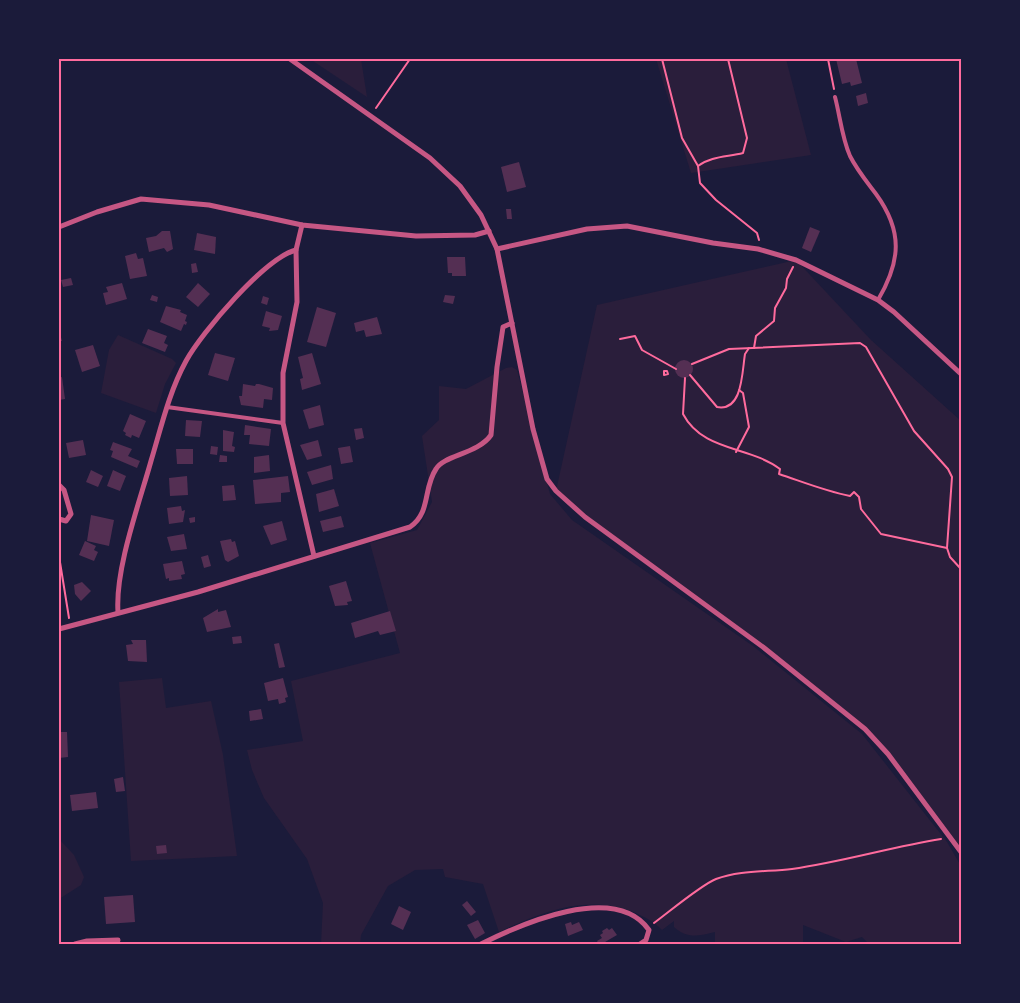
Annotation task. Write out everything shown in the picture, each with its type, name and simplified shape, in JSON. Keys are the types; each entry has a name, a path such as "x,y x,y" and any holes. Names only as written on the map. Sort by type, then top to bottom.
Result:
{"street":[{"path":"290,59 430,158 447,173 470,199 489,231 497,249 542,463 547,479 556,491 584,516 816,687 865,729 888,754 961,852"},
{"path":"59,227 96,212 141,199 209,205 302,225 416,236 475,235 489,231"},
{"path":"302,225 296,250 297,302 283,373 283,423 314,556"},
{"path":"497,249 580,230 627,226 713,243 758,249 796,260 878,300 894,312 961,374"},
{"path":"118,612 116,592 136,512 167,407 186,362 204,334 229,303 284,253 296,250"},
{"path":"59,629 70,628 118,612 198,592 410,527 418,522 425,509 429,483 437,467 485,443 491,435 496,367 503,327 512,323"},
{"path":"59,485 64,490 71,514 66,521 59,519"},
{"path":"481,944 534,919 568,910 607,908 628,914 644,922 649,930 646,940 640,944"},
{"path":"74,944 87,941 118,940"}],"lane":[{"path":"835,96 849,154 884,207 896,231 896,250 892,266 878,300"},
{"path":"167,407 283,423"}],"path":[{"path":"369,115 390,89 410,59"},
{"path":"662,59 682,138 698,166 700,183 716,200 757,233 760,244 758,249"},
{"path":"698,166 708,158 725,158 743,153 747,138 728,59"},
{"path":"828,59 835,96"},
{"path":"754,348 756,336 774,320 775,308 786,288 787,279 796,260"},
{"path":"620,339 635,336 642,350 675,369"},
{"path":"692,364 730,348 860,343 866,347 914,432 948,469 952,477 947,548 950,557 961,569"},
{"path":"690,375 717,407 721,408 734,402 739,389 745,354 749,348"},
{"path":"667,371 670,366"},
{"path":"685,378 684,417 706,438 736,452 755,454 771,462 780,469 779,474 788,478 850,496 854,492 859,497 861,509 881,534 947,548"},
{"path":"736,452 749,427 743,393 739,389"},
{"path":"59,556 70,628"},
{"path":"647,927 715,880 745,873 790,869 830,862 896,846 951,837"}],"shaded area":[{"path":"310,59 361,59 367,97"},
{"path":"656,59 786,59 811,155 691,173"},
{"path":"796,260 871,340 961,421 961,855 951,837 888,754 816,687 585,517 556,491 597,305"},
{"path":"118,335 172,359 176,363 165,384 156,413 101,393 109,350"},
{"path":"512,367 517,370 550,494 572,520 753,646 862,734 947,842 961,866 961,944 869,944 862,937 846,942 803,925 803,944 715,944 715,932 693,936 688,935 674,927 674,921 662,930 649,920 633,912 616,907 598,905 581,905 548,912 499,932 483,884 445,877 443,869 415,870 388,886 361,935 360,944 321,944 323,903 307,859 264,798 252,770 247,750 303,741 291,681 400,653 370,543 417,530 432,502 422,436 439,420 439,386 466,389 506,368"},
{"path":"162,678 166,708 211,701 223,755 237,856 131,861 119,682"},
{"path":"59,839 74,855 84,877 81,885 59,899"}],"building":[{"path":"836,59 856,59 862,83 851,86 850,82 842,84"},
{"path":"866,93 868,103 858,106 856,96"},
{"path":"519,162 526,187 507,192 501,167"},
{"path":"506,209 511,209 512,219 507,219"},
{"path":"810,227 820,231 811,252 802,248"},
{"path":"162,231 170,231 173,249 167,252 164,248 149,252 146,238 156,236"},
{"path":"197,233 216,237 215,254 194,250"},
{"path":"136,253 138,259 143,258 147,276 130,279 125,256"},
{"path":"447,257 465,257 466,276 452,276 452,273 448,273"},
{"path":"196,263 198,272 192,273 191,264"},
{"path":"71,278 73,285 63,287 61,280"},
{"path":"122,283 127,299 106,305 103,293 108,292 106,287"},
{"path":"198,283 210,294 198,307 186,297"},
{"path":"152,295 158,297 157,302 150,300"},
{"path":"445,295 455,296 453,304 443,302"},
{"path":"263,296 269,298 267,305 261,303"},
{"path":"166,306 181,310 180,312 187,315 186,325 184,324 181,331 160,322"},
{"path":"317,307 336,313 326,347 307,342"},
{"path":"266,311 282,316 278,330 269,331 270,328 262,326"},
{"path":"377,317 382,334 366,337 364,330 356,332 354,323"},
{"path":"148,329 167,336 164,343 168,345 165,352 142,343"},
{"path":"59,330 62,341 59,341"},
{"path":"93,345 100,366 82,372 75,350"},
{"path":"215,353 235,358 228,381 208,375"},
{"path":"312,353 321,384 302,390 300,379 303,378 298,357"},
{"path":"680,360 688,360 693,365 691,376 680,378 675,373 675,365"},
{"path":"62,377 65,399 59,400 59,378"},
{"path":"243,384 255,386 259,384 273,388 272,400 264,399 263,408 241,405 239,396 242,396"},
{"path":"320,405 324,425 309,429 303,410"},
{"path":"130,414 146,421 139,438 132,435 131,438 125,435 126,433 123,431"},
{"path":"186,420 202,421 200,437 185,436"},
{"path":"245,425 271,429 269,446 249,444 250,435 244,435"},
{"path":"362,428 364,438 356,440 354,429"},
{"path":"223,430 234,432 232,446 235,447 234,452 223,451"},
{"path":"83,440 86,455 69,458 66,443"},
{"path":"318,440 322,456 307,460 300,445"},
{"path":"113,442 132,449 128,456 140,461 137,468 111,457 113,451 110,450"},
{"path":"211,446 218,447 217,455 210,454"},
{"path":"350,446 353,462 341,464 338,448"},
{"path":"176,449 193,449 193,464 177,464"},
{"path":"220,455 227,456 227,462 219,462"},
{"path":"269,455 270,471 254,473 254,457"},
{"path":"331,465 333,479 312,485 307,472"},
{"path":"91,470 103,476 98,487 86,482"},
{"path":"113,470 126,476 120,491 107,486"},
{"path":"187,476 188,495 170,496 169,478"},
{"path":"288,476 290,492 281,493 281,502 255,504 253,480"},
{"path":"234,485 236,500 223,501 222,486"},
{"path":"334,489 339,506 319,512 316,494"},
{"path":"181,506 182,511 185,510 183,522 169,524 167,508"},
{"path":"91,515 114,520 109,546 87,541"},
{"path":"341,516 344,527 323,532 320,521"},
{"path":"195,517 195,522 190,523 189,518"},
{"path":"282,521 287,540 271,545 263,526"},
{"path":"184,534 187,549 171,551 167,537"},
{"path":"231,539 232,542 235,541 239,556 228,562 225,560 220,541"},
{"path":"85,541 96,546 94,550 98,552 94,561 79,555"},
{"path":"208,555 211,566 204,568 201,557"},
{"path":"182,561 185,574 181,575 182,579 169,581 169,578 166,579 163,564"},
{"path":"346,581 352,601 347,602 348,605 335,606 329,586"},
{"path":"82,582 91,591 81,601 75,594 74,585"},
{"path":"218,609 218,612 226,610 231,627 207,632 203,618"},
{"path":"390,611 396,631 380,635 378,631 355,638 351,623"},
{"path":"241,636 242,643 233,644 232,637"},
{"path":"131,640 146,640 147,662 128,661 126,645 133,644"},
{"path":"279,643 285,667 279,668 274,644"},
{"path":"283,678 288,697 285,698 286,702 279,704 278,699 268,701 264,683"},
{"path":"261,709 263,719 250,721 249,711"},
{"path":"59,732 67,732 68,757 59,758"},
{"path":"123,777 125,791 116,792 114,779"},
{"path":"96,792 98,808 72,811 70,795"},
{"path":"166,845 167,853 157,854 156,846"},
{"path":"133,895 135,922 106,924 104,897"},
{"path":"467,901 476,912 471,916 462,905"},
{"path":"399,906 411,912 403,930 391,924"},
{"path":"478,920 485,933 475,939 467,925"},
{"path":"571,922 572,925 579,922 583,930 568,936 565,924"},
{"path":"607,928 609,930 612,928 617,935 605,942 607,944 599,944 597,941 602,938 600,935 603,933 602,931"}]}
